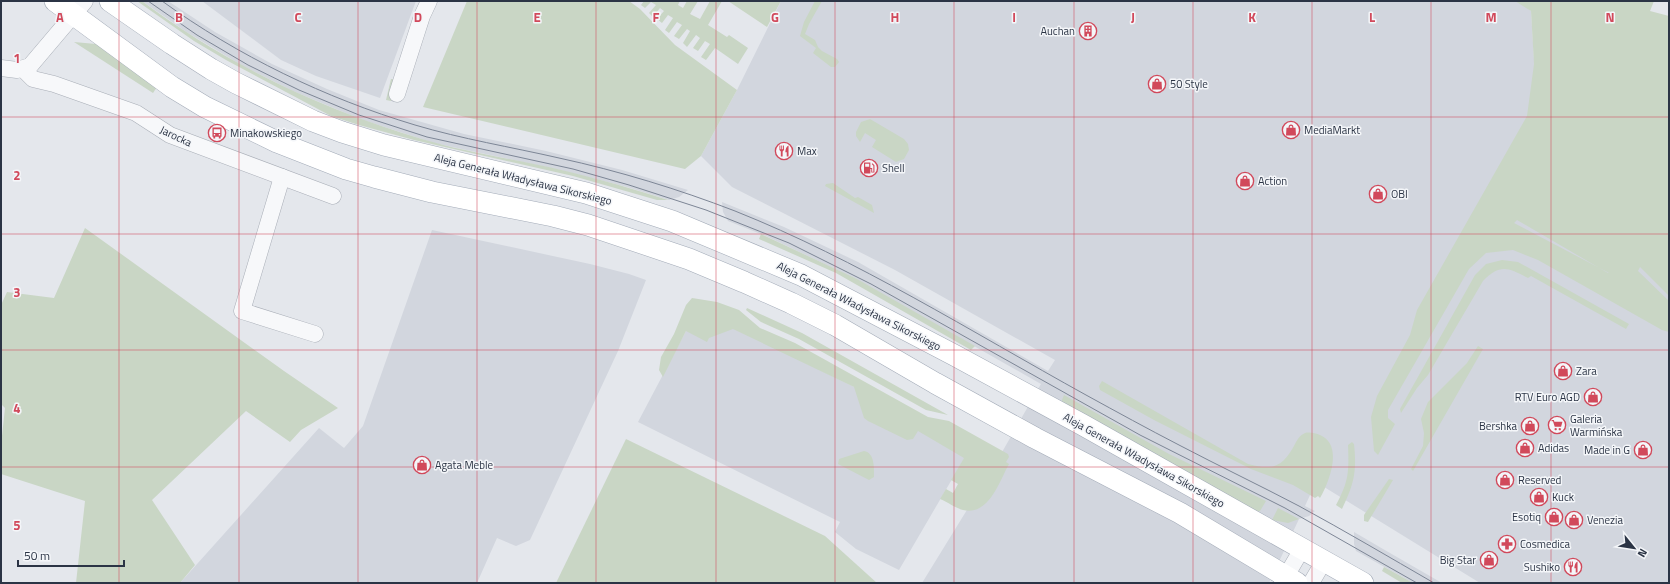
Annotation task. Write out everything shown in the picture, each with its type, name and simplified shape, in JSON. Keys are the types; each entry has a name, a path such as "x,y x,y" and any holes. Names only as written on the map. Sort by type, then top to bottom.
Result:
{"main road":[{"path":"55,1 79,8 179,91 205,107 283,144 346,169 406,186 553,216 588,225 689,260 791,303 835,325 1035,438 1180,513 1288,581"},
{"name":"Aleja Generała Władysława Sikorskiego","path":"110,1 211,69 313,121 384,145 586,192 682,225 801,274 954,354 1363,583"}],"street":[{"path":"397,94 422,16 429,1"},
{"path":"1,68 17,70 30,66 79,8"},
{"name":"Jarocka","path":"23,69 33,79 54,84 136,114 170,135 333,196"},
{"path":"282,177 242,311 315,334"},
{"path":"1288,581 1302,549"},
{"path":"1311,583 1324,561"}],"shaded area":[{"path":"142,1 168,1 215,32 272,64 327,89 379,110 464,134 546,151 622,170 688,190 679,197 669,200 627,187 560,170 434,143 360,119 293,91 243,66 188,33"},
{"path":"202,1 416,1 380,98 316,76 281,60"},
{"path":"781,1 1519,1 1531,11 1536,92 1669,268 1669,583 1480,583 1316,482 1305,506 1315,511 1309,516 1299,519 1269,583 922,583 994,466 1041,384 856,279 766,236 728,221 723,212 722,202 784,227 858,262 1048,371 1055,360 895,270 732,187 701,156 737,90"},
{"path":"432,230 590,264 646,280 618,351 530,540 516,546 497,538 477,583 180,583 319,428 344,448 363,426"},
{"path":"696,309 972,445 899,570 856,549 835,532 840,522 638,422"},
{"path":"1354,532 1442,583 1413,583 1356,551 1354,544"}],"green space":[{"path":"137,1 142,1 207,45 241,64 311,99 347,114 436,143 463,150 568,171 668,200 657,200 573,176 414,140 331,116 226,60 194,41"},
{"path":"467,1 629,1 640,9 675,45 737,90 701,156 685,169 423,107"},
{"path":"644,1 680,1 678,5 683,8 687,1 698,1 690,14 700,19 710,1 722,1 708,25 727,37 729,35 748,48 738,64 715,48 706,60 701,57 710,44 705,41 698,51 693,48 700,38 696,35 687,47 683,43 690,31 687,29 679,39 674,36 682,25 677,22 669,33 665,30 673,18 668,15 662,23 657,19 664,11 660,8 653,17 649,13 656,5 651,2 645,8 641,5"},
{"path":"728,1 781,1 767,27"},
{"path":"815,1 822,1 805,34 815,40 818,47 822,51 837,59 839,62 835,67 831,67 813,53 816,48 800,36 804,22"},
{"path":"1515,1 1654,1 1650,11 1669,16 1669,296 1640,267 1638,271 1669,301 1669,332 1662,330 1538,260 1513,250 1486,253 1469,269 1388,410 1388,418 1395,424 1378,455 1374,451 1371,417 1377,396 1410,335 1417,310 1527,116 1534,64 1531,11","holes":["1517,220 1599,268 1514,223"]},
{"path":"74,42 96,44 157,87 153,93"},
{"path":"391,79 397,80 391,101 386,100"},
{"path":"870,119 904,139 908,144 909,150 904,159 896,162 872,147 876,140 865,133 860,142 856,136 856,132 861,122"},
{"path":"833,183 855,198 858,197 872,205 874,213 825,186 826,184"},
{"path":"85,228 338,408 301,430 290,442 246,411 152,500 195,565 180,583 76,583 85,501 1,474 1,445 5,408 1,404 1,305 7,292 54,298"},
{"path":"761,234 857,279 975,346 971,350 836,273 759,239"},
{"path":"1502,260 1518,262 1629,324 1626,329 1531,276 1528,278 1510,270 1500,270 1489,275 1483,281 1428,375 1417,388 1401,413 1400,409 1475,275 1486,264"},
{"path":"692,298 717,302 739,310 760,328 795,343 928,417 949,421 1008,454 1009,457 1006,462 1009,464 992,496 980,508 972,510 960,509 940,499 946,489 953,493 958,484 951,480 964,458 918,431 913,439 907,440 868,421 864,418 854,387 733,329 709,338 707,342 686,331 663,377 659,370 661,357 674,334 686,305"},
{"path":"747,308 802,333 948,415 926,410 799,339 761,322 746,310"},
{"path":"1478,346 1483,349 1413,471 1411,469 1423,446 1424,433 1421,419 1428,402 1467,363"},
{"path":"1102,381 1248,464 1264,467 1276,465 1286,458 1291,452 1300,436 1307,433 1320,435 1327,440 1333,455 1330,474 1324,491 1320,498 1318,496 1315,498 1293,485 1251,469 1154,420 1100,390 1099,386"},
{"path":"1064,395 1169,454 1266,501 1260,511 1257,512 1062,402"},
{"path":"626,439 825,536 877,583 556,583"},
{"path":"1352,442 1354,444 1355,454 1354,478 1342,509 1336,505 1346,483 1348,470 1348,445"},
{"path":"864,451 868,452 873,461 874,477 869,480 838,464 839,459"},
{"path":"1389,479 1393,480 1368,522 1364,521 1364,515"},
{"path":"1278,508 1299,519 1288,523 1272,520"},
{"path":"1384,567 1413,583 1402,583 1382,571"}],"tram line":[{"path":"148,1 197,35 248,65 299,90 359,115 427,137 573,169 629,185 706,210 789,243 871,284 1140,435 1285,508 1417,583"},
{"path":"162,1 221,40 283,74 348,102 433,130 581,163 648,181 714,203 781,230 913,297 1132,420 1299,506 1434,583"}],"place":[{"name":"Auchan","path":"1088,31"},
{"name":"50 Style","path":"1157,84"},
{"name":"MediaMarkt","path":"1291,130"},
{"name":"Minakowskiego","path":"217,133"},
{"name":"Max","path":"784,151"},
{"name":"Shell","path":"869,168"},
{"name":"Action","path":"1245,181"},
{"name":"OBI","path":"1378,194"},
{"name":"Zara","path":"1563,371"},
{"name":"RTV Euro AGD","path":"1593,397"},
{"name":"Galeria Warmińska","path":"1557,425"},
{"name":"Bershka","path":"1530,426"},
{"name":"Adidas","path":"1525,448"},
{"name":"Made in G","path":"1643,450"},
{"name":"Agata Meble","path":"422,465"},
{"name":"Reserved","path":"1505,480"},
{"name":"Kuck","path":"1539,497"},
{"name":"Esotiq","path":"1554,517"},
{"name":"Venezia","path":"1574,520"},
{"name":"Cosmedica","path":"1507,544"},
{"name":"Big Star","path":"1489,560"},
{"name":"Sushiko","path":"1573,567"}]}
